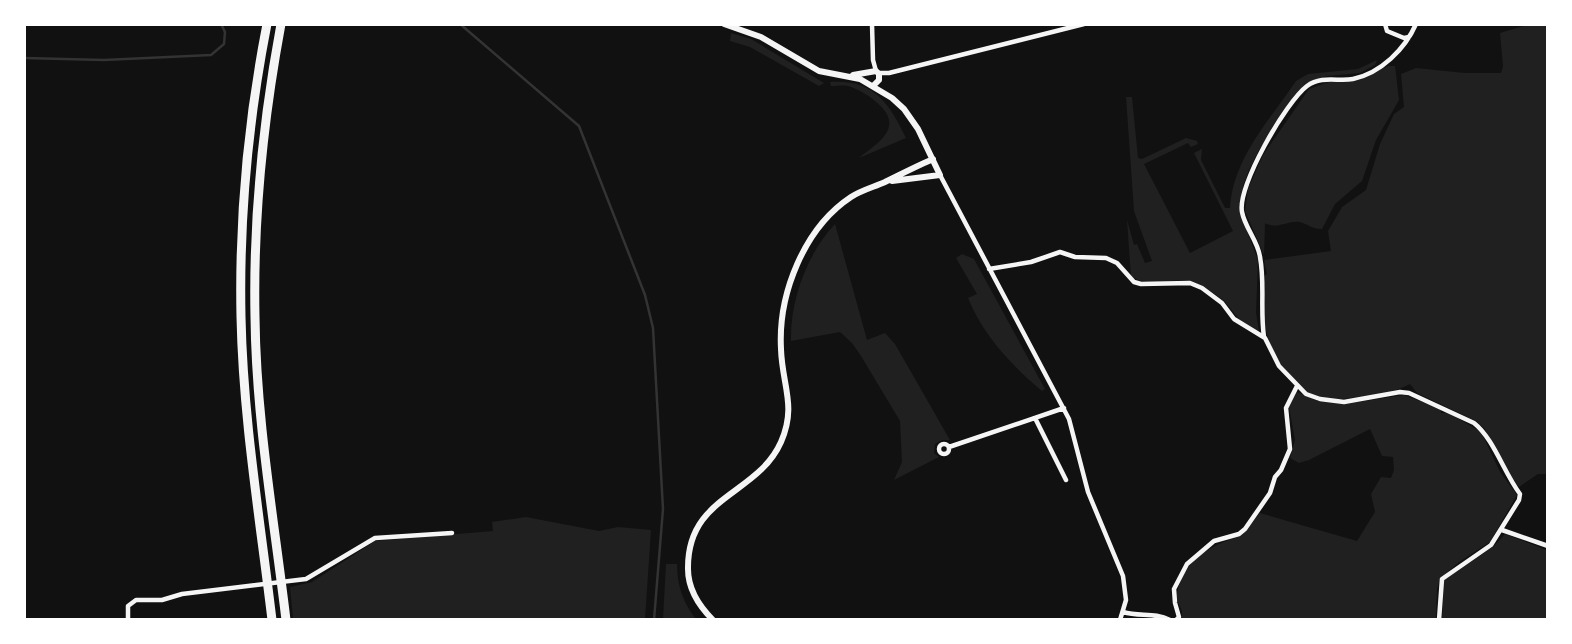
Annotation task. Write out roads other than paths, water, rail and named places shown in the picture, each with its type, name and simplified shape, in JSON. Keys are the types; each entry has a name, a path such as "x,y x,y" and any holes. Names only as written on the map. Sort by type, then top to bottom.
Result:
{"highway":[{"path":"267,24 248,149 242,230 241,306 250,440 272,620"},
{"path":"281,24 260,162 255,230 255,318 259,394 286,620"}],"street":[{"path":"724,24 761,37 819,71 844,75 873,86 904,109 924,139 1072,430 1088,492 1123,576 1126,589 1120,620"},
{"path":"872,24 873,60 878,76 892,98"},
{"path":"844,75 867,72 878,76 1084,24"},
{"path":"1385,24 1387,31 1404,38 1410,37"},
{"path":"1416,24 1410,37 1385,64 1353,79 1332,78 1307,86 1287,111 1251,171 1242,212 1261,259 1261,318 1265,338 1279,366 1297,386 1306,394 1320,400 1345,402 1400,392 1409,393 1474,423 1482,430 1503,470 1520,494 1502,530 1490,545 1442,579 1438,620"},
{"path":"865,82 873,60"},
{"path":"873,86 878,76"},
{"path":"713,620 693,593 688,573 690,548 693,535 704,516 766,466 785,432 790,405 781,351 781,330 784,299 791,278 819,226 828,216 852,196 933,159"},
{"path":"883,183 940,175"},
{"path":"989,269 1031,262 1054,253 1106,258 1116,263 1134,282 1167,285 1190,283 1202,288 1222,303 1234,319 1265,338"},
{"path":"1176,620 1179,617 1174,589 1187,564 1214,541 1239,534 1245,529 1270,493 1290,449 1286,408 1297,386"},
{"path":"949,447 1063,408"},
{"path":"1035,418 1066,480"},
{"path":"1502,530 1548,546"},
{"path":"128,620 128,606 136,600 162,600 182,594 306,579 374,538 452,533"},
{"path":"1123,612 1133,615 1158,614 1170,620"}],"waterway":[{"path":"24,58 104,60 211,55 224,44 225,32 221,24"},
{"path":"460,24 579,126 645,295 653,328 663,509 654,620"}]}
